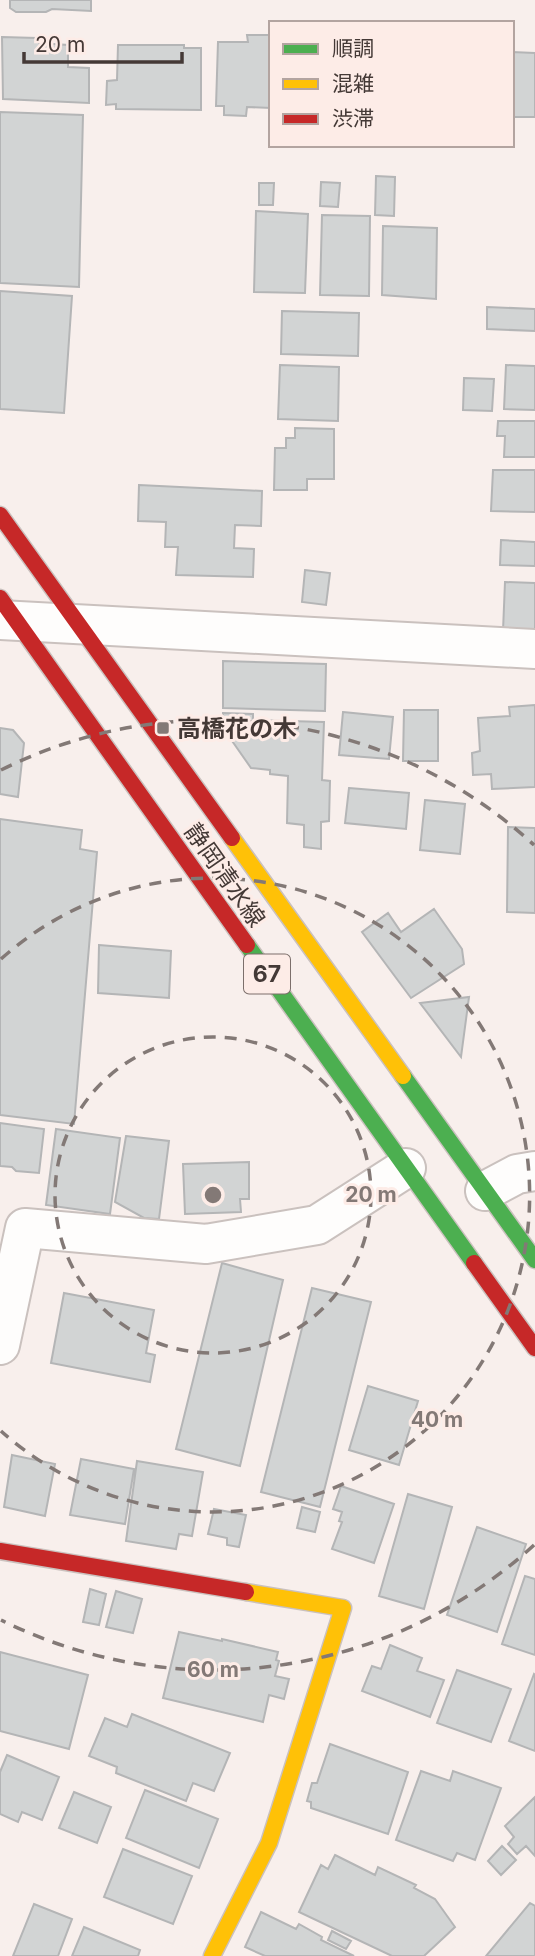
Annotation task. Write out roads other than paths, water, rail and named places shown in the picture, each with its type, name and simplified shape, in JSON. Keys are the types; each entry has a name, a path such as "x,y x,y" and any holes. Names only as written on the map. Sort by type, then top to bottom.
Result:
{"main road":[{"name":"静岡清水線","path":"0,515 535,1260"},
{"name":"静岡清水線","path":"5,613 535,1348"},
{"path":"0,1551 343,1608 270,1843 212,1956"}],"street":[{"path":"5,613 78,624 535,649"},
{"path":"0,1345 25,1228 206,1244 317,1225 405,1168"},
{"path":"485,1191 517,1174 535,1171"}],"place":[{"name":"高橋花の木","path":"163,728"}]}
